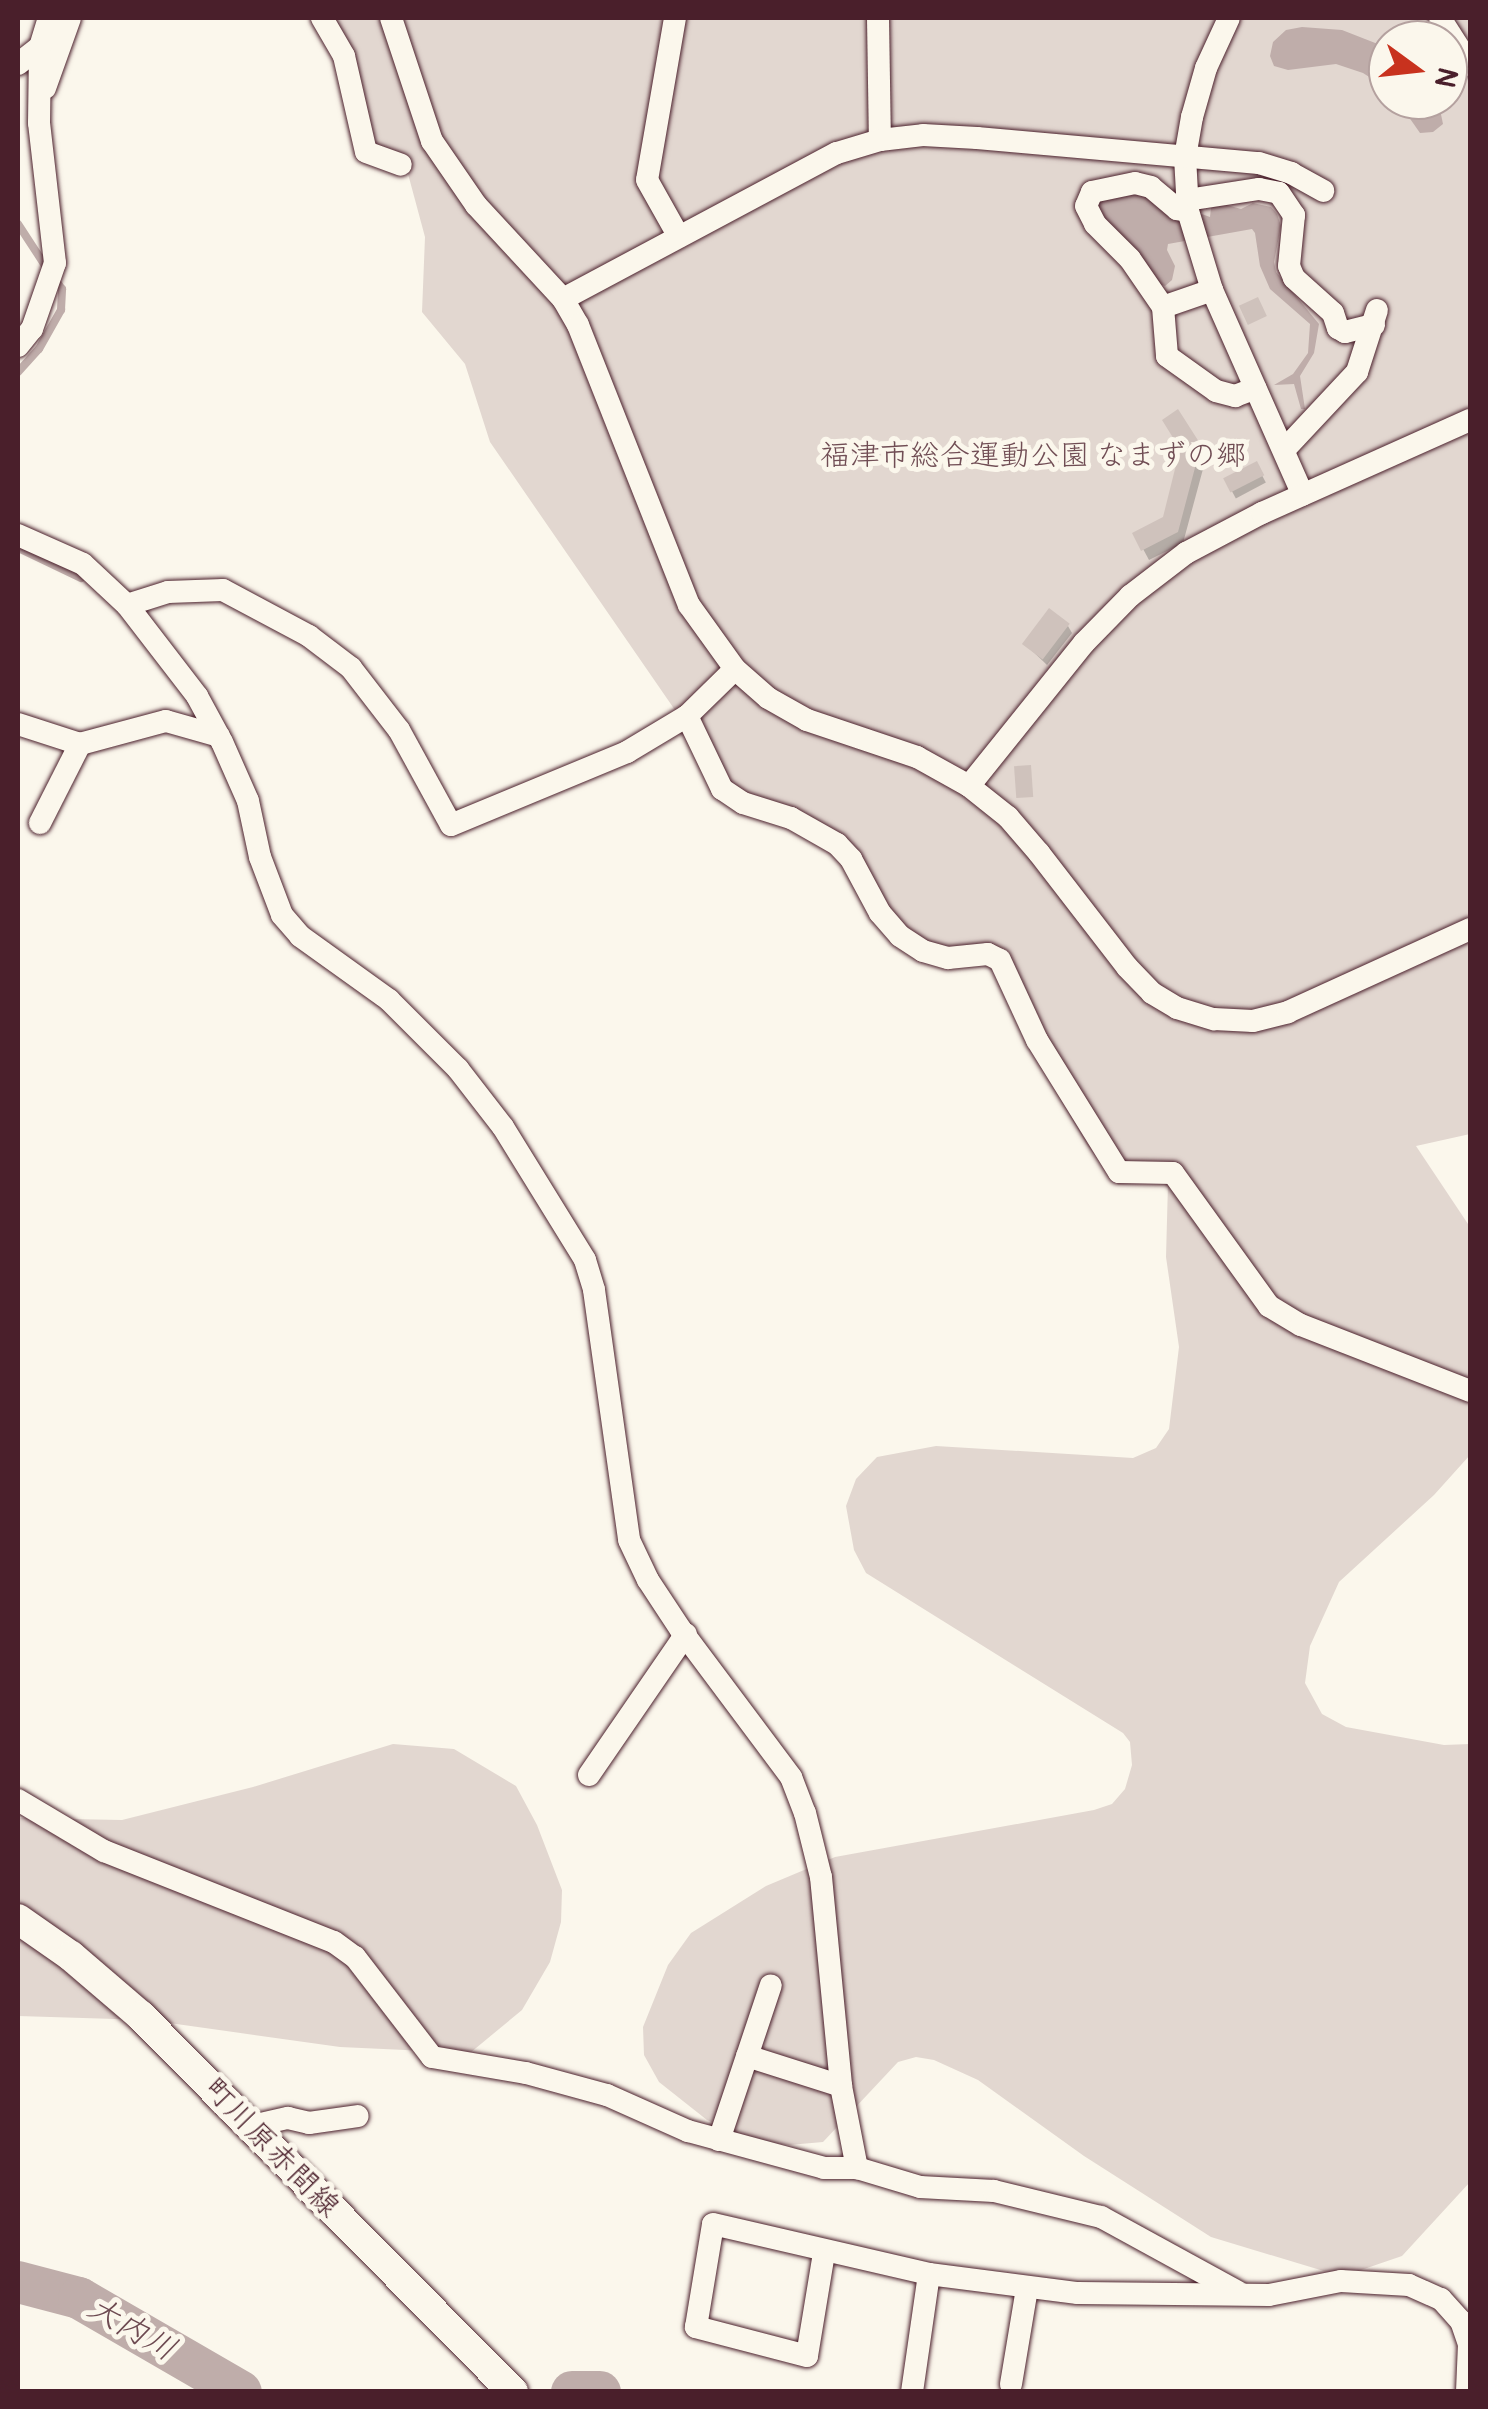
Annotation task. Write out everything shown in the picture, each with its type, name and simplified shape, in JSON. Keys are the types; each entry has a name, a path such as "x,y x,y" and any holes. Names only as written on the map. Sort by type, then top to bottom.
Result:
{"main road":[{"name":"町川原赤間線","path":"18,1919 71,1956 141,2016 509,2388"}],"street":[{"path":"18,346 32,329 55,263 41,174 40,47 49,18"},
{"path":"40,101 70,18"},
{"path":"322,18 344,56 366,152 401,165"},
{"path":"390,18 432,141 449,170 563,299 578,324 690,605 735,670 768,698 807,720 917,758 969,786 1008,818 1039,852 1152,993 1196,1014 1253,1021 1288,1012 1470,929"},
{"path":"675,18 647,180 679,238"},
{"path":"878,18 880,140"},
{"path":"1229,18 1200,83 1185,157 1188,206 1212,290 1303,494"},
{"path":"1440,18 1470,65"},
{"path":"18,64 40,47"},
{"path":"563,299 837,154 880,140 922,135 1259,163 1291,172 1324,190"},
{"path":"1256,388 1228,395 1175,364 1164,343 1163,307 1130,260 1095,224 1086,206 1092,192 1135,183 1151,186 1176,208 1259,189 1278,193 1294,215 1289,266 1294,278 1345,332 1375,317 1365,355 1345,390 1284,450"},
{"path":"1163,307 1212,290"},
{"path":"969,786 1084,642 1130,596 1186,553 1303,494 1470,420"},
{"path":"18,536 83,564 127,605 197,696 219,736 248,802 260,857 282,915 300,936 390,1000 458,1068 503,1127 585,1260 594,1290 630,1540 648,1580 792,1778 805,1812 821,1876 841,2086 857,2168"},
{"path":"127,605 168,592 223,590 309,636 351,668 399,730 451,825 627,752 687,716 735,670"},
{"path":"687,716 722,789 743,803 791,818 837,844 880,914 900,936 923,952 948,958 988,954 1000,960 1037,1040 1118,1172 1173,1173 1268,1306 1301,1325 1470,1391"},
{"path":"18,724 80,744 166,721 219,736"},
{"path":"40,823 80,744"},
{"path":"589,1774 686,1634"},
{"path":"18,1800 104,1851 334,1942 355,1957 432,2056 526,2073 607,2095 688,2132 824,2168 857,2168 920,2187 994,2191 1100,2217 1238,2292"},
{"path":"719,2140 771,1985"},
{"path":"747,2056 841,2086"},
{"path":"252,2126 288,2118 309,2124 358,2116"},
{"path":"824,2253 808,2356 696,2327 713,2224 824,2253 1027,2288 1212,2296 1238,2292 1286,2294 1341,2281 1409,2284 1441,2299 1461,2322 1469,2344 1467,2392"},
{"path":"912,2392 929,2274"},
{"path":"1012,2384 1027,2288"}],"green space":[{"name":"福津市総合運動公園 なまずの郷","path":"333,18 1470,18 1470,1134 1416,1146 1470,1227 1470,1455 1434,1495 1339,1582 1310,1646 1305,1683 1322,1714 1346,1727 1444,1745 1470,1744 1470,2182 1402,2256 1361,2270 1327,2272 1211,2237 1084,2156 978,2080 934,2060 916,2057 898,2062 823,2142 789,2145 755,2141 707,2120 659,2082 644,2055 643,2027 668,1965 691,1933 766,1886 835,1857 1094,1810 1112,1804 1125,1789 1132,1765 1130,1742 1123,1733 866,1573 854,1550 846,1506 856,1479 877,1457 936,1446 1133,1458 1156,1448 1169,1429 1179,1347 1166,1257 1168,1183 1118,1185 1087,1145 1038,1061 995,966 943,966 828,845 795,828 750,814 490,442 465,364 422,312 425,237 404,159 377,148 355,61"},
{"path":"393,1744 454,1749 516,1786 537,1825 562,1890 561,1922 550,1962 522,2010 470,2053 340,2047 148,2020 18,2016 18,1818 122,1820 253,1787"}],"shaded area":[{"path":"1286,30 1342,30 1368,40 1368,76 1336,64 1288,70 1274,66 1270,56 1273,42"},
{"path":"1411,120 1442,120 1443,124 1433,132 1420,133"},
{"path":"1134,190 1210,217 1211,208 1220,203 1241,209 1253,203 1271,207 1277,214 1281,226 1274,262 1276,272 1319,324 1314,353 1300,376 1305,409 1301,409 1294,384 1274,385 1293,374 1308,353 1310,324 1270,289 1252,229 1168,244 1175,266 1172,280 1165,286 1154,282 1105,222 1096,202"}],"building":[{"path":"1258,297 1267,316 1248,325 1239,306"},
{"path":"1178,409 1201,445 1178,532 1141,551 1132,533 1163,517 1180,449 1162,420"},
{"path":"1257,461 1264,475 1230,493 1223,478"},
{"path":"1049,608 1070,624 1043,660 1022,644"},
{"path":"1031,765 1033,797 1016,798 1014,766"}],"waterway":[{"path":"18,224 46,267"},
{"path":"18,372 39,349 61,310 62,289 54,278"},
{"path":"18,548 81,578"},
{"name":"大内川","path":"18,2282 79,2298 241,2392"},
{"name":"大内川","path":"572,2392 600,2392"}]}
